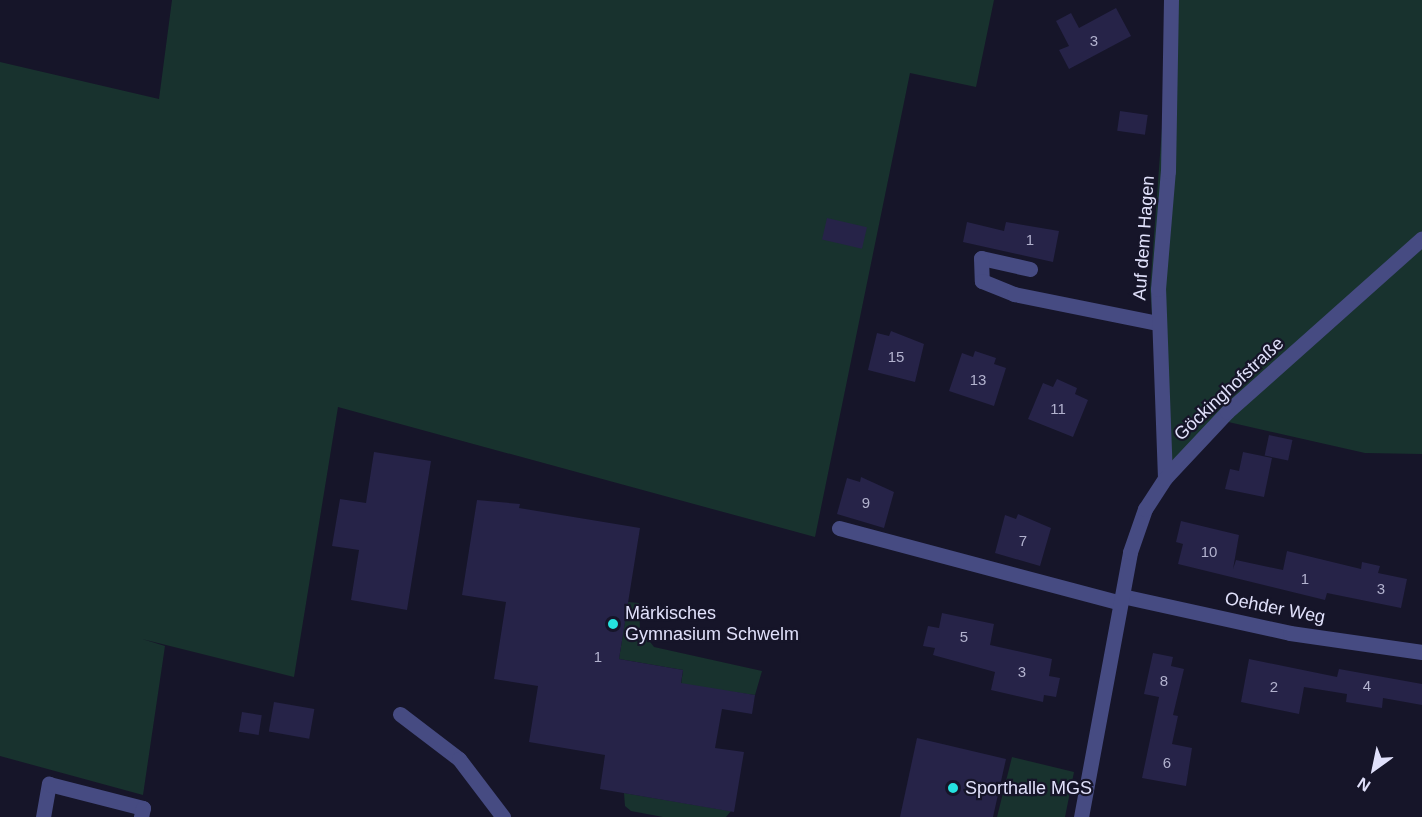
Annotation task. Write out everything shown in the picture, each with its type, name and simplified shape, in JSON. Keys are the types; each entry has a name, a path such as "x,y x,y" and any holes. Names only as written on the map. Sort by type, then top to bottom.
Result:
{"street":[{"name":"Auf dem Hagen","path":"1165,478 1158,289 1168,171 1172,0"},
{"name":"Göckinghofstraße","path":"1081,817 1130,552 1145,509 1165,478 1227,412 1422,237"},
{"path":"1030,269 981,258 982,281 1014,294 1158,323"},
{"name":"Oehder Weg","path":"839,528 1121,599 1290,633 1422,652"},
{"path":"400,714 459,759 503,817"},
{"path":"43,817 49,784 143,808 141,817"}],"green space":[{"path":"172,0 994,0 976,87 910,73 815,537 338,407 294,677 142,639 165,646 143,795 0,756 0,62 159,99"},
{"path":"1166,0 1422,0 1422,454 1365,453 1224,421 1164,468 1150,290 1167,60"},
{"path":"628,602 639,603 640,629 654,647 762,671 755,695 681,685 683,670 619,659"},
{"path":"1012,757 1074,772 1065,817 997,817"},
{"path":"624,793 731,811 726,817 663,817 631,811 625,806"}],"building":[{"path":"1116,8 1131,36 1069,69 1059,50 1069,46 1056,21 1071,13 1079,28"},
{"path":"1120,111 1148,115 1145,135 1117,131"},
{"path":"827,218 867,227 862,249 822,239"},
{"path":"967,222 1004,231 1006,222 1059,231 1053,262 963,242"},
{"path":"891,331 924,344 915,382 868,370 877,333 889,336"},
{"path":"975,351 996,358 994,364 1006,368 994,406 949,391 962,353 973,357"},
{"path":"1057,379 1077,388 1075,394 1088,400 1073,437 1028,419 1043,383 1053,387"},
{"path":"1269,435 1292,440 1288,461 1265,456"},
{"path":"374,452 431,461 407,610 351,600 359,550 332,546 340,499 366,503"},
{"path":"1243,452 1272,458 1264,497 1225,489 1230,469 1239,471"},
{"path":"861,477 894,492 884,528 837,514 847,478 860,482"},
{"path":"477,500 520,504 519,508 640,528 619,659 683,670 681,683 755,695 752,714 722,709 715,748 744,752 734,812 600,789 605,755 529,742 538,686 494,679 506,602 462,595"},
{"path":"1018,514 1051,528 1040,566 995,553 1005,515 1016,519"},
{"path":"1181,521 1239,535 1233,569 1236,560 1283,570 1287,551 1361,569 1362,562 1380,566 1378,573 1407,579 1401,608 1327,593 1325,600 1178,564 1183,544 1176,542"},
{"path":"942,613 994,624 990,645 1052,659 1049,676 1060,678 1056,697 1044,695 1043,702 991,690 995,672 933,655 935,648 923,646 928,626 939,628"},
{"path":"1153,653 1173,657 1171,666 1184,669 1173,715 1178,716 1172,744 1192,748 1186,786 1142,778 1159,697 1144,694"},
{"path":"1249,659 1337,677 1339,669 1422,684 1422,705 1383,698 1382,708 1346,702 1347,694 1304,687 1299,714 1241,702"},
{"path":"274,702 314,709 309,739 269,732"},
{"path":"242,712 262,715 259,735 239,732"},
{"name":"Sporthalle MGS","path":"917,738 1006,759 993,817 900,817"}],"place":[{"name":"Märkisches Gymnasium Schwelm","path":"613,624"},
{"name":"Sporthalle MGS","path":"953,788"}]}
